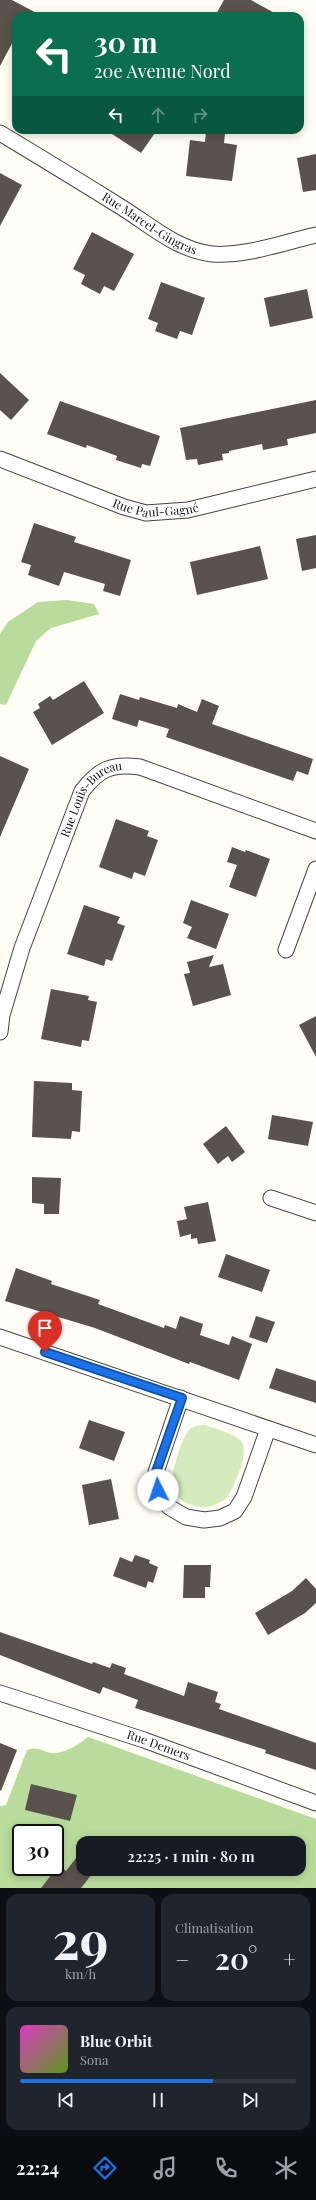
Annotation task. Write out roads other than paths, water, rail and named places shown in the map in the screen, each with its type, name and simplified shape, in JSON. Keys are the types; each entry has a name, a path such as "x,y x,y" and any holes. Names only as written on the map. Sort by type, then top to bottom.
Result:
{"street":[{"name":"Rue Marcel-Gingras","path":"0,132 165,237 197,250 211,254 226,254 316,235"},
{"name":"Rue Paul-Gagné","path":"0,459 124,507 146,513 188,510 316,479"},
{"name":"Rue Louis-Bureau","path":"0,1032 2,1015 22,948 82,791 93,777 106,769 125,765 140,767 316,831"},
{"path":"286,950 316,869"},
{"path":"271,1198 316,1213"},
{"path":"0,1336 316,1445"},
{"path":"182,1398 156,1472 158,1490 168,1506 186,1517 204,1520 220,1518 235,1511 244,1497 268,1429"},
{"name":"Rue Demers","path":"0,1693 144,1740 316,1802"}]}
